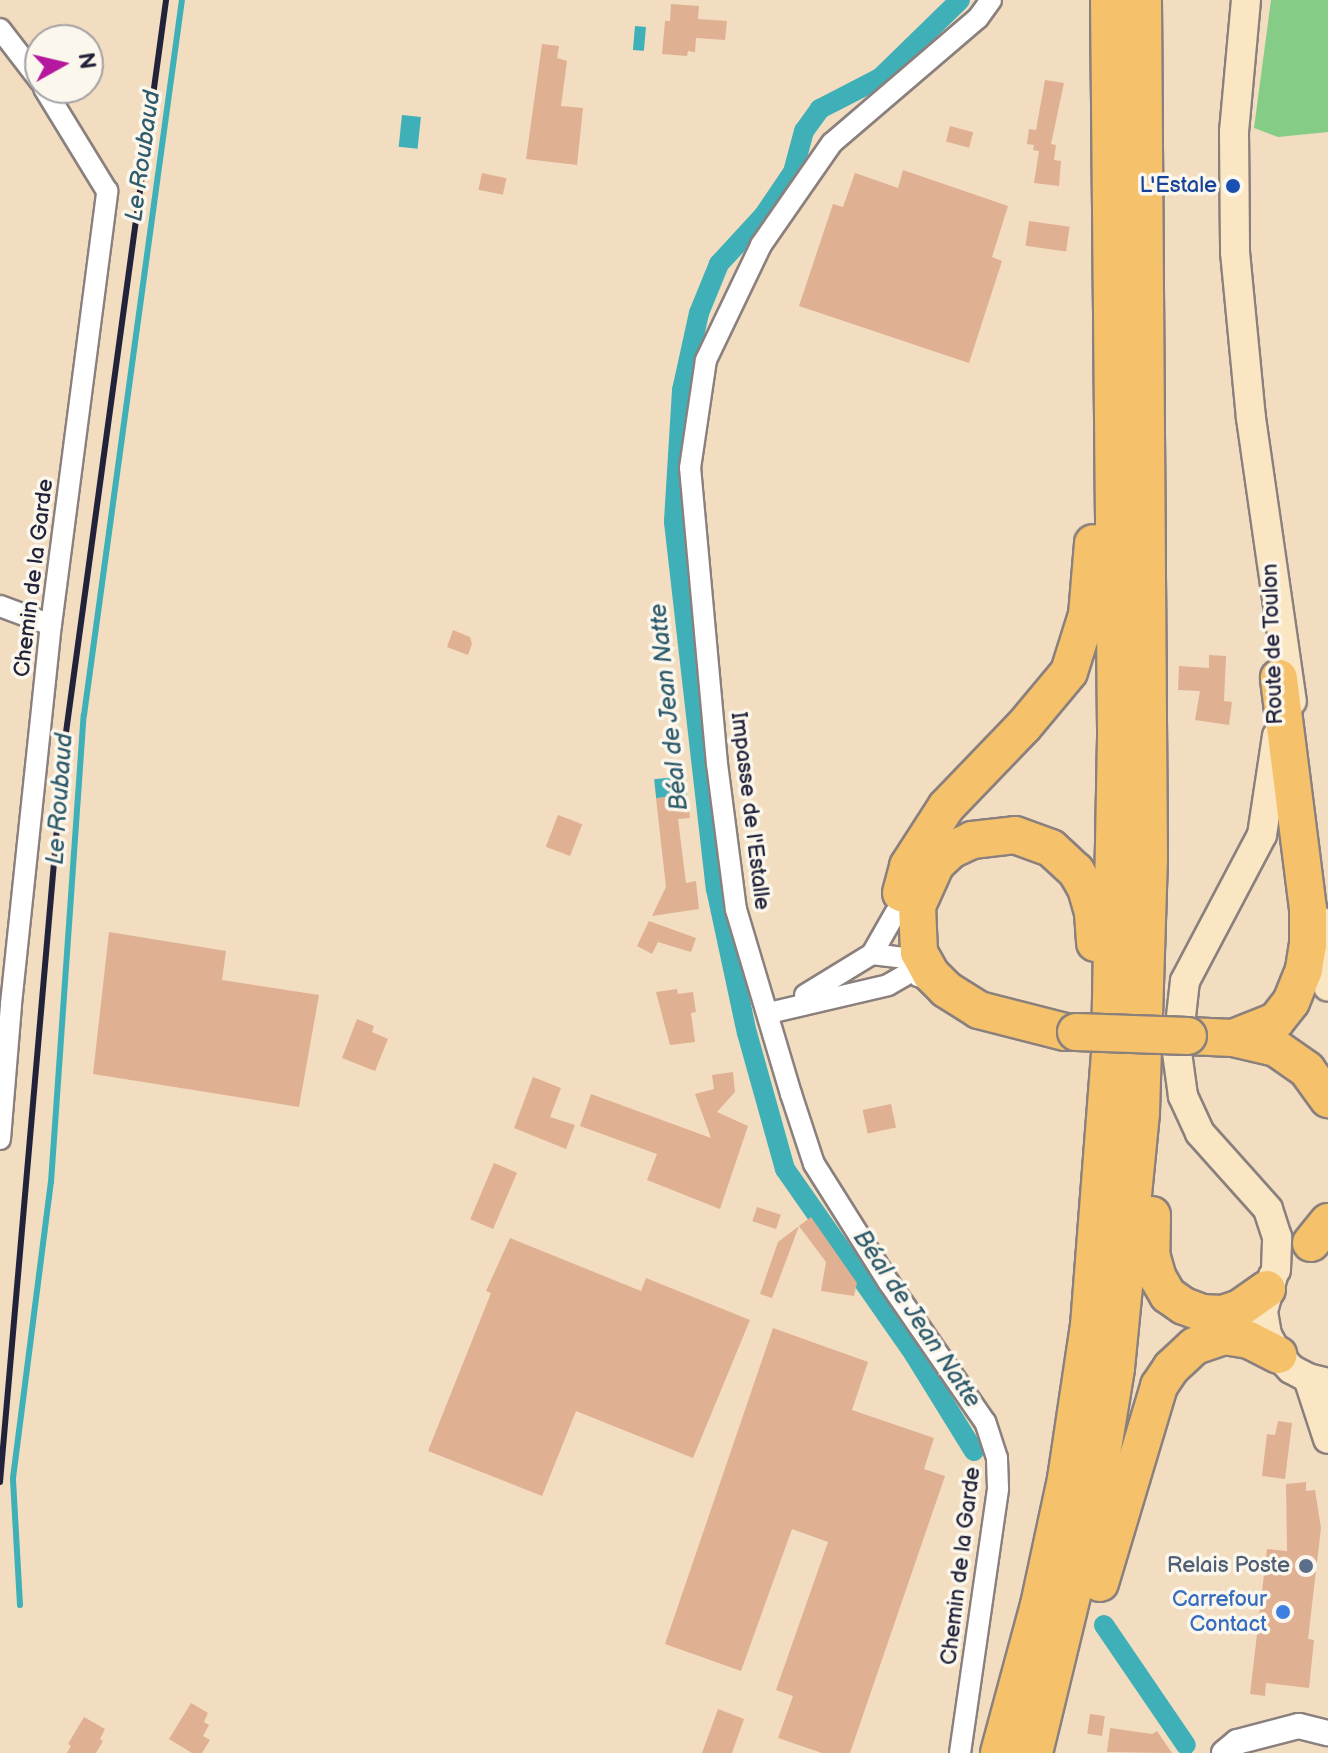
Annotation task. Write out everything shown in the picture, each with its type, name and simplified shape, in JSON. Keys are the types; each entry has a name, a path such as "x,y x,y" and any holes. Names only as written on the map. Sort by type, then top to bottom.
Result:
{"highway":[{"path":"1034,1753 1093,1509 1116,1368 1132,1233 1141,1112 1149,861 1143,0"},
{"path":"1157,0 1164,918 1151,1254 1158,1278 1168,1295 1202,1313 1222,1314 1240,1308 1272,1280"},
{"path":"1109,18 1099,205 1094,538 1087,615 1069,672 1024,726 946,807 908,866 896,912 901,961 929,1005 964,1025 984,1031 1233,1038 1276,1048 1293,1058 1316,1080 1328,1099"},
{"path":"998,1753 1039,1605 1066,1479 1089,1326 1110,1050 1116,729 1109,18"},
{"path":"1233,1038 1276,1021 1291,1002 1304,969 1308,945 1308,909 1279,678"},
{"path":"901,961 917,906 936,864 951,850 972,840 995,835 1034,839 1064,859 1086,888 1094,925 1097,992 1081,1257 1060,1418 998,1753"},
{"path":"901,961 931,974 946,989 979,1010 1071,1032"},
{"path":"1233,1038 1301,1080 1319,1104 1328,1125"},
{"path":"1049,1753 1159,1386 1180,1357 1211,1338 1224,1336 1249,1340 1278,1355"}],"main road":[{"name":"Route de Toulon","path":"1246,0 1234,131 1234,238 1251,418 1328,987"},
{"name":"Route de Toulon","path":"1268,540 1279,678 1275,764 1262,835 1185,981 1177,1052 1183,1096 1200,1133 1268,1209 1277,1237 1272,1280 1263,1312 1267,1335 1278,1355"},
{"path":"1272,1280 1292,1254 1322,1235"},
{"path":"1278,1355 1318,1381 1328,1439"}],"street":[{"name":"Impasse de l'Estalle","path":"769,1013 736,910 717,764 690,468 706,360 761,245 832,143 978,18 991,0"},
{"path":"0,29 24,60"},
{"name":"Chemin de la Garde","path":"0,1139 51,625 107,191 54,104"},
{"path":"0,606 51,625"},
{"path":"769,1013 888,985 901,961"},
{"path":"769,1013 814,991 901,961"},
{"name":"Chemin de la Garde","path":"769,1013 814,1164 889,1283 985,1422 997,1458 998,1488 960,1753"},
{"path":"1224,1753 1237,1742 1299,1726 1328,1733"}],"green space":[{"path":"1271,0 1328,0 1328,132 1278,137 1254,128"}],"water":[{"path":"635,26 646,27 644,51 633,50"},
{"path":"402,115 421,117 418,149 399,147"},
{"path":"685,776 687,795 656,798 654,779"}],"building":[{"path":"671,4 699,6 698,19 727,21 725,40 696,38 695,52 688,51 687,56 662,54 665,21 670,21"},
{"path":"542,44 559,46 557,58 567,61 561,106 583,108 577,165 526,159"},
{"path":"1045,80 1064,83 1051,144 1056,145 1054,160 1061,161 1059,186 1034,183 1039,151 1033,150 1034,145 1027,144 1029,129 1036,130"},
{"path":"950,126 973,132 969,148 946,141"},
{"path":"903,170 1008,206 992,257 1002,261 969,363 799,306 833,204 843,207 855,173 898,188"},
{"path":"482,173 506,178 503,195 478,190"},
{"path":"1029,221 1070,227 1066,251 1026,246"},
{"path":"453,630 470,637 472,644 468,655 447,647"},
{"path":"1209,655 1226,656 1224,701 1232,702 1229,725 1195,720 1200,691 1178,690 1179,666 1209,668"},
{"path":"687,795 690,818 678,819 686,883 696,881 699,909 652,916 666,887 656,798"},
{"path":"558,815 582,824 570,856 546,847"},
{"path":"649,921 696,938 691,952 658,942 652,954 637,946"},
{"path":"109,932 226,951 222,980 319,995 299,1107 93,1074"},
{"path":"677,989 678,994 693,992 696,1012 691,1013 695,1042 670,1045 656,992"},
{"path":"357,1019 374,1026 372,1032 388,1039 375,1071 342,1058"},
{"path":"733,1072 735,1092 717,1112 748,1126 720,1209 647,1180 657,1154 580,1126 591,1094 711,1138 695,1094 714,1089 712,1075"},
{"path":"533,1077 561,1088 550,1117 575,1125 566,1149 514,1128"},
{"path":"891,1104 896,1127 868,1134 863,1110"},
{"path":"494,1163 517,1173 493,1229 470,1219"},
{"path":"757,1207 781,1215 776,1229 752,1221"},
{"path":"811,1217 857,1283 854,1296 821,1291 826,1262 799,1226"},
{"path":"799,1226 772,1298 760,1294 778,1242"},
{"path":"510,1238 641,1291 646,1278 750,1320 693,1458 576,1411 542,1496 428,1451 491,1293 486,1291"},
{"path":"773,1328 868,1362 852,1410 934,1438 924,1469 945,1476 850,1753 822,1753 778,1738 793,1696 776,1690 828,1542 792,1529 741,1671 665,1644"},
{"path":"1278,1421 1292,1423 1285,1479 1262,1476 1267,1434 1275,1435"},
{"path":"1306,1482 1306,1491 1315,1490 1321,1528 1308,1639 1314,1640 1309,1688 1266,1683 1265,1696 1250,1694 1267,1549 1287,1551 1286,1484"},
{"path":"191,1703 208,1713 204,1722 209,1725 203,1736 210,1740 202,1753 192,1753 169,1739"},
{"path":"718,1709 744,1719 732,1753 702,1753"},
{"path":"1090,1714 1105,1716 1102,1736 1087,1734"},
{"path":"84,1717 105,1729 100,1739 103,1741 96,1753 67,1753 71,1746 68,1744"},
{"path":"1110,1728 1152,1734 1157,1731 1172,1753 1107,1752"}],"waterway":[{"name":"Le Roubaud","path":"20,1605 13,1478 51,1182 84,715 182,0"},
{"name":"Béal de Jean Natte","path":"960,0 880,78 820,109 804,131 793,172 764,215 719,264 699,313 682,390 674,522 716,889 747,1033 785,1169 914,1354 974,1451"},
{"name":"Béal de Jean Natte","path":"1104,1625 1186,1745"}],"railway":[{"path":"0,1482 64,747 166,0"}],"place":[{"name":"L'Estale","path":"1233,186"},
{"name":"Relais Poste","path":"1306,1566"},
{"name":"Carrefour Contact","path":"1283,1612"}]}
